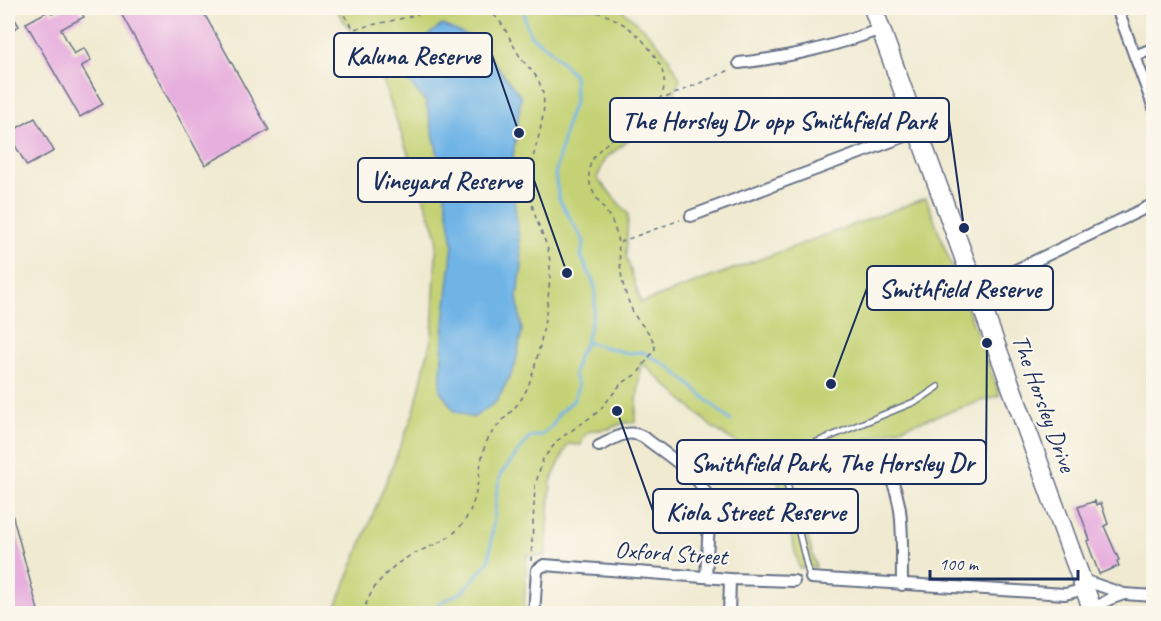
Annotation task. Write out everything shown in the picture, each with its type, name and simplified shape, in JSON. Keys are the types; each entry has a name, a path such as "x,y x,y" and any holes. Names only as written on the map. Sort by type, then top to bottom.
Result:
{"main road":[{"name":"The Horsley Drive","path":"873,8 1093,611"}],"street":[{"path":"1117,8 1154,108"},
{"path":"739,63 777,59 826,48 881,29"},
{"path":"1135,56 1154,48"},
{"path":"691,216 919,130"},
{"path":"976,289 1154,204"},
{"path":"599,446 624,433 637,434 699,482 710,504 706,577"},
{"path":"878,454 890,472 898,493 901,515 902,585"},
{"name":"Oxford Street","path":"534,614 537,570 544,565 730,579 794,581"},
{"path":"811,578 1065,594 1085,585 1124,594 1154,596"},
{"path":"729,614 730,579"},
{"path":"1093,611 1110,599 1124,594"}],"lane":[{"path":"811,578 783,467 784,460 800,449 919,400 938,387"}],"path":[{"path":"339,8 354,29 408,17 435,8"},
{"path":"363,614 365,603 383,576 404,559 453,535 468,516 480,478 484,448 491,435 523,397 533,374 547,309 549,248 535,216 530,182 541,124 543,99 539,80 519,56 498,16 485,8"},
{"path":"530,565 535,486 543,459 558,441 598,412 621,384 638,373 654,350 654,341 634,314 625,290 621,273 619,242 613,224 597,200 588,173 593,159 604,146 635,124 657,102 663,94 664,83 659,65 645,44 628,27 609,15 572,8"},
{"path":"657,102 732,69 739,63"},
{"path":"619,242 691,216"}],"green space":[{"path":"335,8 619,8 654,39 680,79 668,108 606,158 597,178 628,214 626,256 641,303 926,198 1000,395 788,465 816,567 799,568 776,474 752,452 713,428 641,362 635,422 626,422 607,429 591,431 585,435 581,445 568,444 551,481 546,556 527,555 524,613 333,614 414,412 432,335 437,236 375,59 357,40"}],"water":[{"path":"442,25 476,39 521,97 511,172 522,267 517,297 522,331 515,366 497,401 473,418 454,411 440,390 444,323 453,244 439,159 426,102 406,79 404,54"}],"building":[{"path":"8,8 19,26 8,33"},
{"path":"64,8 79,8 84,17 61,29 74,54 84,48 91,61 81,66 103,104 80,117 26,23 50,10 52,14"},
{"path":"118,8 201,8 269,130 205,165"},
{"path":"35,118 54,151 27,166 8,133"},
{"path":"1095,501 1096,505 1101,503 1108,524 1104,526 1119,560 1117,561 1119,566 1099,574 1078,507"},
{"path":"8,506 10,506 39,614 8,614"}],"waterway":[{"path":"426,614 443,601 462,592 489,561 501,474 530,437 542,435 553,425 559,413 574,400 578,386 574,375 578,356 586,342 595,306 595,286 581,256 584,242 559,199 555,175 567,122 575,100 574,75 548,48 531,36 525,21 524,8"},
{"path":"586,342 627,353 643,352 671,368 731,421"}],"place":[{"name":"Kaluna Reserve","path":"519,133"},
{"name":"The Horsley Dr opp Smithfield Park","path":"964,228"},
{"name":"Vineyard Reserve","path":"567,273"},
{"name":"Smithfield Park, The Horsley Dr","path":"987,343"},
{"name":"Smithfield Reserve","path":"831,384"},
{"name":"Kiola Street Reserve","path":"617,411"}]}
